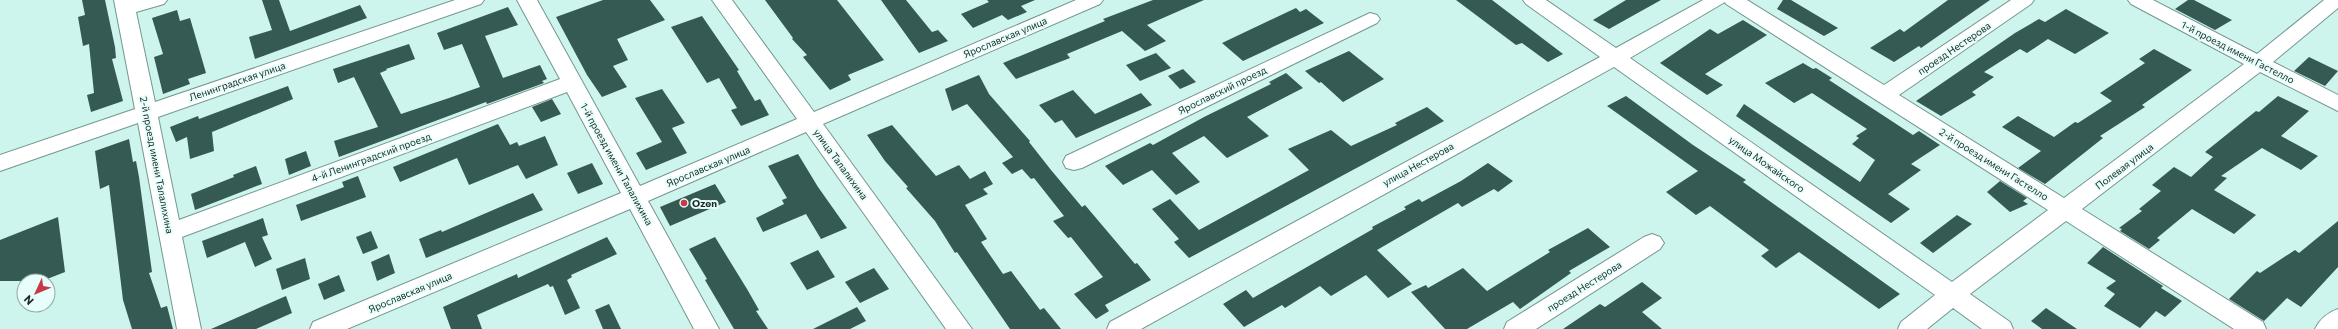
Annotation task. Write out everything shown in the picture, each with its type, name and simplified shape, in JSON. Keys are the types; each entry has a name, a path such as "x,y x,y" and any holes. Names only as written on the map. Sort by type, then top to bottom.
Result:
{"street":[{"path":"125,5 157,0"},
{"name":"Ленинградская улица","path":"0,163 474,0"},
{"name":"1-й проезд имени Талалихина","path":"527,0 707,329"},
{"name":"улица Талалихина","path":"722,0 960,329"},
{"name":"Ярославская улица","path":"322,329 635,197 1092,0"},
{"name":"улица Можайского","path":"1533,0 2001,329"},
{"name":"улица Нестерова","path":"1119,329 1616,57 1717,0"},
{"name":"2-й проезд имени Гастелло","path":"1733,0 2254,329"},
{"name":"проезд Нестерова","path":"1884,95 2024,0"},
{"name":"1-й проезд имени Гастелло","path":"2138,0 2338,104"},
{"name":"Полевая улица","path":"1910,329 1952,295 2259,63 2334,1"},
{"name":"2-й проезд имени Талалихина","path":"125,5 189,329"},
{"name":"Ярославский проезд","path":"1074,162 1370,19"},
{"name":"4-й Ленинградский проезд","path":"170,232 572,82"},
{"name":"проезд Нестерова","path":"1516,329 1652,243"},
{"path":"2327,329 2338,318"}],"building":[{"path":"82,0 105,0 115,47 116,58 112,59 123,101 91,112 87,95 94,93 89,44 83,46 78,17 85,15"},
{"path":"262,0 279,0 290,31 360,5 367,18 255,59 249,37 272,30"},
{"path":"603,0 650,0 665,20 617,39 628,60 613,66 627,87 602,97 587,75 556,17"},
{"path":"765,0 837,0 884,60 848,75 851,80 830,90 803,57 807,55 792,39 793,38"},
{"path":"881,0 906,0 932,32 938,30 948,41 919,53"},
{"path":"987,0 1035,0 1021,6 1027,12 1008,20 1002,15 973,28 961,14 989,2"},
{"path":"1153,0 1204,0 1147,25 1166,41 1145,51 1122,31 1067,54 1070,58 1016,79 1003,63 1105,21 1103,19"},
{"path":"1456,0 1492,0 1563,54 1548,62 1522,43 1516,45"},
{"path":"1626,0 1661,0 1609,29 1593,20"},
{"path":"1783,0 1791,0 1838,28 1824,36 1777,9"},
{"path":"1948,0 1990,0 1921,48 1919,46 1894,62 1870,48 1900,29 1904,32"},
{"path":"2188,0 2194,0 2232,20 2215,30 2175,9"},
{"path":"508,7 518,25 485,36 503,78 540,65 547,79 542,81 544,83 487,104 486,102 339,157 334,141 378,127 354,77 338,83 333,69 409,44 415,59 386,69 387,70 380,73 401,114 449,98 480,87 462,44 444,50 437,33"},
{"path":"1296,8 1300,12 1306,9 1324,23 1243,61 1222,43"},
{"path":"2066,9 2109,33 2075,54 2048,39 2027,53 2020,49 1984,72 1994,77 1972,92 1976,95 1941,116 1916,101 2015,33 2039,19 2045,22"},
{"path":"177,10 180,21 190,18 206,73 188,79 190,84 163,94 154,57 163,54 152,18"},
{"path":"702,16 739,70 737,71 755,101 760,99 769,115 741,126 731,110 737,108 719,78 707,83 671,27"},
{"path":"1743,20 1767,35 1705,74 1723,85 1707,95 1660,63 1710,29 1718,34"},
{"path":"2154,49 2192,70 2142,105 2145,107 2100,136 2103,138 2045,184 2018,168 2041,151 2002,127 2018,116 2054,137 2075,122 2078,123 2112,101 2100,93 2145,63 2139,59"},
{"path":"1349,51 1384,79 1343,102 1321,82 1319,83 1305,71"},
{"path":"1156,53 1171,68 1140,81 1126,65"},
{"path":"2309,57 2338,71 2325,86 2294,71"},
{"path":"1803,63 1813,69 1816,68 1832,78 1829,80 1913,135 1919,131 1940,145 1911,164 1921,170 1888,194 1910,209 1891,223 1736,116 1744,104 1860,182 1875,160 1852,144 1859,138 1856,136 1867,129 1812,93 1794,103 1765,83"},
{"path":"1183,69 1196,82 1180,89 1168,76"},
{"path":"1286,73 1303,88 1247,117 1269,136 1227,158 1204,136 1172,153 1200,182 1176,195 1152,170 1123,185 1105,166 1150,143 1153,145 1204,117 1271,84 1269,82"},
{"path":"979,75 989,94 1030,141 1029,142 1051,170 1082,207 1085,205 1135,264 1137,263 1151,280 1105,305 1109,311 1096,319 1074,294 1103,277 1071,237 1068,238 1053,221 1064,216 1034,178 1031,179 1022,169 1012,174 1002,163 1013,157 967,104 952,111 945,89"},
{"path":"288,86 293,99 212,132 214,151 190,159 187,137 176,142 170,127 198,116 199,119"},
{"path":"662,89 685,123 672,128 687,153 646,170 636,153 662,142 635,98"},
{"path":"1073,90 1095,114 1141,93 1152,105 1076,138 1062,120 1055,123 1039,105"},
{"path":"1626,96 1693,145 1746,180 1743,182 1900,294 1879,309 1799,252 1776,268 1761,256 1769,250 1710,206 1696,215 1666,192 1698,171 1607,106"},
{"path":"2278,96 2309,111 2281,136 2318,156 2301,170 2262,148 2221,176 2227,178 2214,190 2256,215 2234,234 2192,209 2157,238 2160,240 2149,249 2120,231 2122,229 2119,228 2142,211 2139,209 2161,191 2152,185 2174,167 2191,177 2213,157 2205,152 2256,111 2259,112"},
{"path":"552,99 561,114 541,122 532,107"},
{"path":"1427,107 1444,121 1189,258 1174,242 1179,239 1152,209 1170,199 1199,230 1309,170 1288,149 1331,130 1351,146 1397,125 1395,123"},
{"path":"498,124 510,145 517,142 519,146 545,136 558,165 526,179 518,165 469,185 457,158 400,182 393,167"},
{"path":"892,125 936,176 959,165 970,179 985,171 993,184 983,189 988,194 965,205 987,239 981,242 1003,274 1011,271 1040,310 1044,308 1061,329 1010,329 957,252 955,253 935,221 906,188 908,187 885,161 867,135"},
{"path":"129,139 133,162 136,161 139,177 152,272 149,273 161,308 167,306 173,329 132,329 123,300 109,185 100,189 95,151"},
{"path":"306,151 311,166 289,175 285,159"},
{"path":"798,154 818,187 847,228 821,239 806,214 763,232 756,218 784,204 782,200 787,198 768,166"},
{"path":"592,163 603,184 578,194 567,173"},
{"path":"1488,163 1513,181 1498,192 1494,189 1462,207 1458,203 1377,250 1412,284 1388,298 1366,275 1331,296 1320,286 1285,308 1282,305 1244,327 1223,304 1246,290 1253,298 1373,229 1372,227 1406,209 1404,207 1419,199 1422,202 1461,181"},
{"path":"256,166 262,184 195,210 191,194 234,177 233,175"},
{"path":"358,176 366,197 301,221 296,205 344,187 342,182"},
{"path":"2000,181 2027,198 2023,201 2028,204 2010,212 1987,192"},
{"path":"715,184 726,202 670,226 660,207"},
{"path":"533,193 543,210 426,258 419,239 441,230 442,232"},
{"path":"1957,215 1972,224 1933,253 1920,243"},
{"path":"58,217 65,272 56,276 56,273 16,273 16,281 0,281 0,240"},
{"path":"263,218 268,235 262,237 272,259 255,267 245,242 207,258 202,241"},
{"path":"2338,221 2338,267 2301,307 2287,298 2264,321 2229,299 2257,271 2260,273 2295,250 2299,253"},
{"path":"1588,228 1610,247 1569,271 1571,273 1520,309 1513,302 1467,329 1445,329 1411,292 1426,285 1428,288 1463,268 1487,291 1550,252 1548,250"},
{"path":"371,231 378,248 363,254 356,237"},
{"path":"607,237 617,254 571,275 572,277 567,280 580,308 565,315 553,286 550,287 548,284 477,315 482,329 451,329 443,307 517,274 518,278"},
{"path":"715,237 747,289 759,310 756,311 768,329 734,329 705,280 707,279 689,249"},
{"path":"2103,247 2163,286 2161,288 2182,301 2165,317 2156,311 2140,328 2104,306 2115,294 2106,288 2116,281 2087,263"},
{"path":"818,250 835,277 807,290 790,263"},
{"path":"389,254 395,273 377,281 371,262"},
{"path":"305,258 310,279 282,290 276,269"},
{"path":"874,268 889,289 860,303 845,282"},
{"path":"339,275 345,291 324,300 318,284"},
{"path":"1642,282 1662,298 1642,312 1662,329 1563,329 1600,304 1605,307"},
{"path":"286,296 292,313 256,329 211,329"},
{"path":"609,304 621,329 603,329 595,310"},
{"path":"857,307 866,321 850,329 813,329"},
{"path":"2046,308 2077,329 2042,329 2031,321"}],"place":[{"name":"Ozon","path":"684,203"}]}
